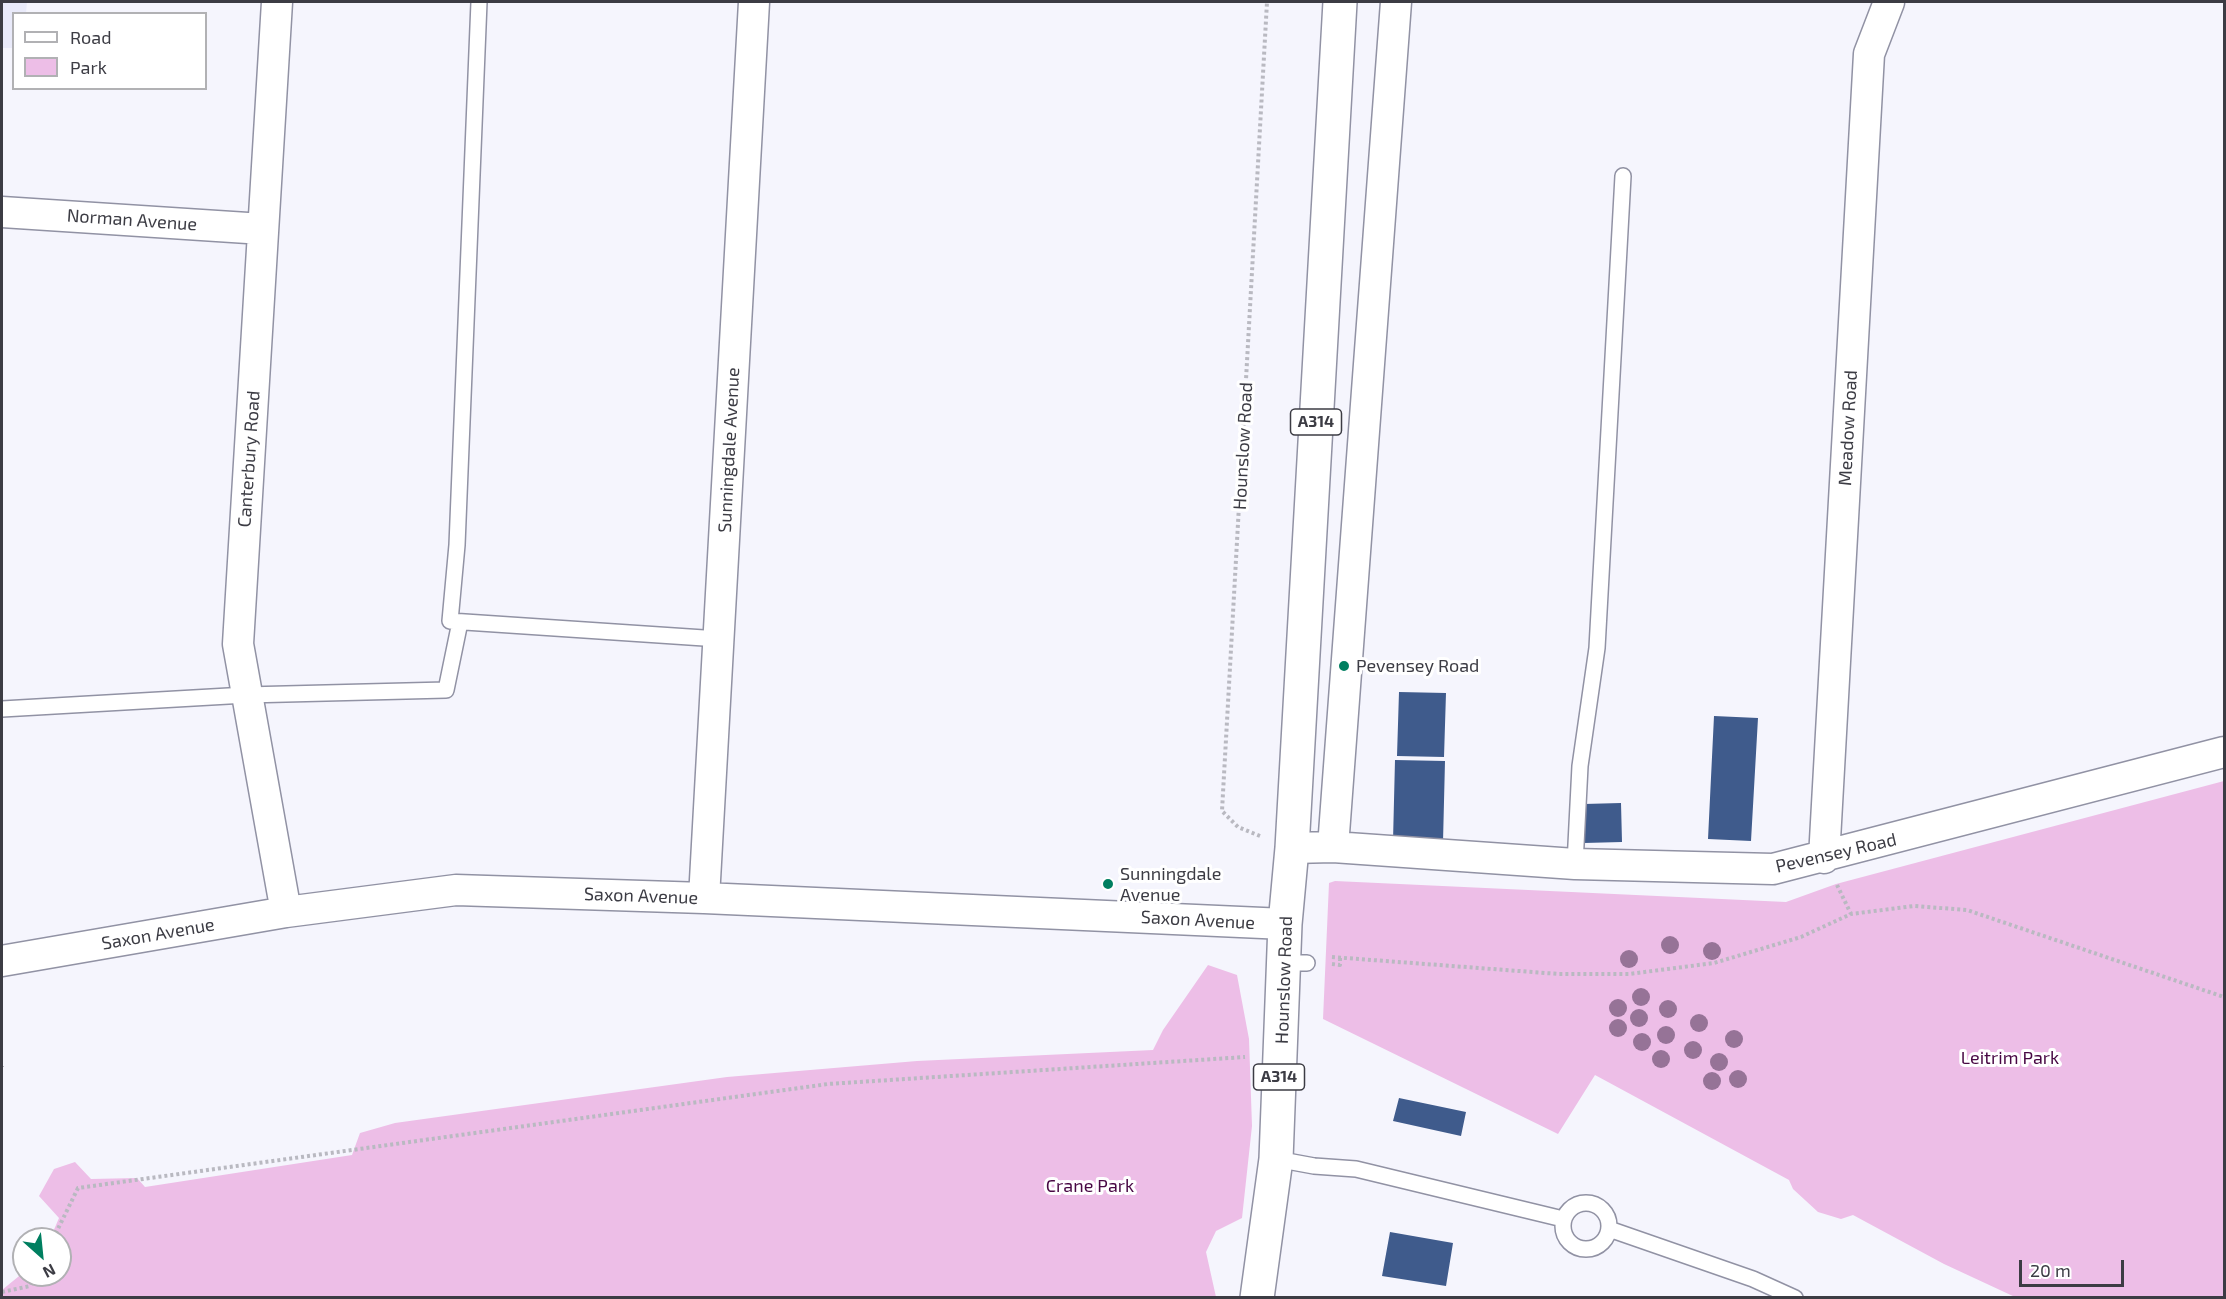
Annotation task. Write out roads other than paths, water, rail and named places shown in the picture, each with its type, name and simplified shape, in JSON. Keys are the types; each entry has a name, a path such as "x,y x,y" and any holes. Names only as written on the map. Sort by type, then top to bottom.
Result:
{"main road":[{"name":"Hounslow Road","path":"1257,1298 1276,1159 1280,1057 1296,963 1286,924 1340,2"}],"street":[{"name":"Canterbury Road","path":"277,2 238,644 286,912"},
{"name":"Sunningdale Avenue","path":"704,898 754,2"},
{"path":"1333,848 1396,2"},
{"name":"Meadow Road","path":"1824,858 1869,54 1889,2"},
{"name":"Norman Avenue","path":"2,212 263,229"},
{"name":"Pevensey Road","path":"1292,845 1575,864 1773,869 1824,858 2224,752"},
{"name":"Saxon Avenue","path":"2,961 286,912 456,890 704,898 1286,924"}],"lane":[{"path":"479,2 457,545 450,621 719,639"},
{"path":"1575,864 1580,766 1597,648 1623,176"},
{"path":"2,709 246,695 446,690 460,622"},
{"path":"1276,1159 1314,1166 1356,1168 1563,1220"},
{"path":"1591,1203 1607,1215 1609,1229 1606,1237 1596,1247 1581,1249 1574,1246 1564,1235 1563,1220 1566,1213 1577,1204 1591,1203"},
{"path":"1609,1229 1753,1280 1795,1298"}],"place":[{"name":"Pevensey Road","path":"1344,666"},
{"name":"Sunningdale Avenue","path":"1108,884"}],"park label":[{"name":"Leitrim Park","path":"2010,1058"},
{"name":"Crane Park","path":"1090,1186"}]}
